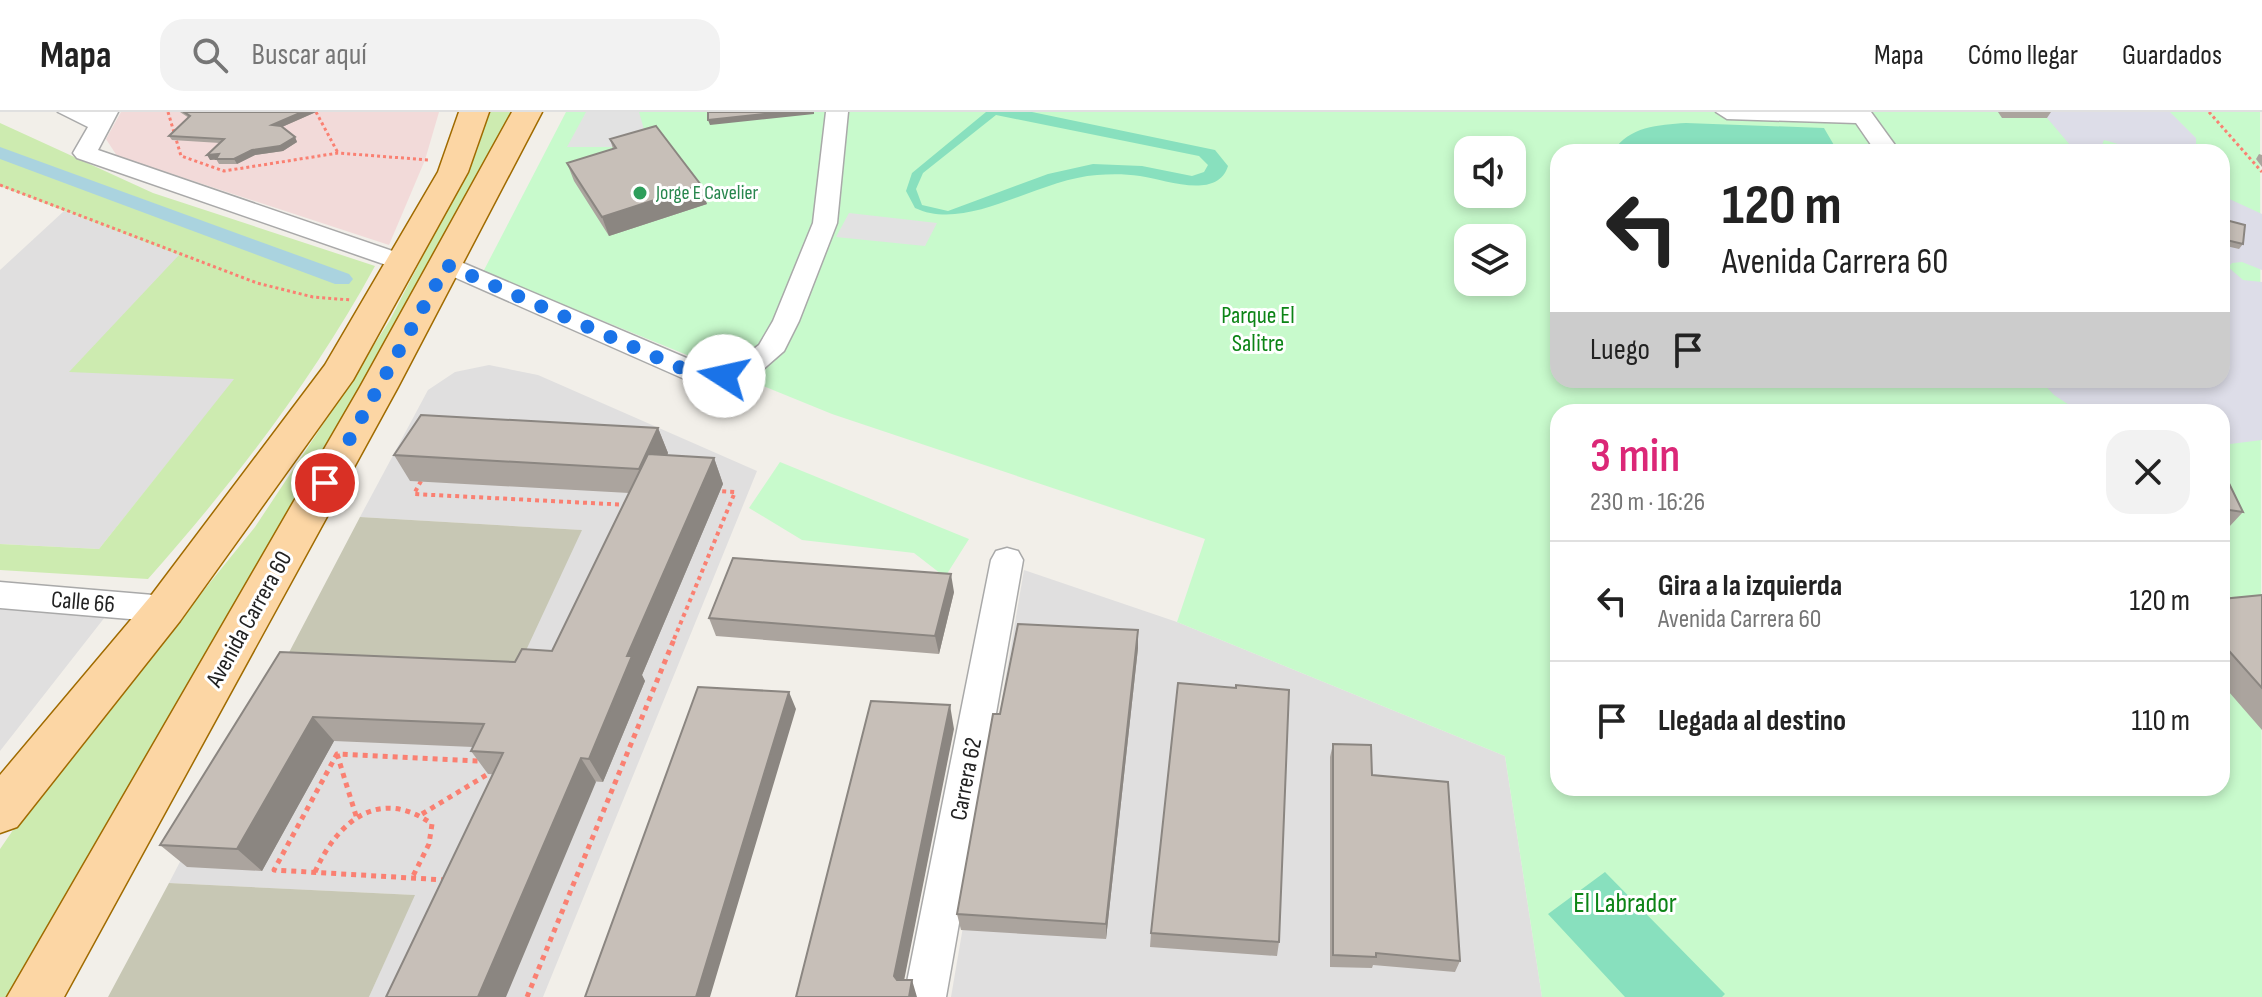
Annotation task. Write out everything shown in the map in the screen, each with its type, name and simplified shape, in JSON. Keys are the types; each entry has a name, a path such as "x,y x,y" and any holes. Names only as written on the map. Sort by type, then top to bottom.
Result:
{"main road":[{"path":"0,811 165,609 326,392 404,263 453,172 474,112"},
{"name":"Avenida Carrera 60","path":"34,997 447,265 527,112"}],"street":[{"path":"69,112 103,118 85,153 404,263"},
{"path":"447,265 708,378 736,372 770,351 786,321 825,223 837,112"},
{"path":"1727,112 1865,114 1883,144"},
{"name":"Carrera 62","path":"925,997 1007,560"},
{"name":"Calle 66","path":"0,595 165,609"}],"path":[{"path":"168,112 181,156 224,171 338,153 432,161"},
{"path":"316,112 338,153"},
{"path":"2209,112 2232,134 2262,172"},
{"path":"0,185 257,283 313,297 352,300"},
{"path":"421,481 414,494 635,505 628,519"},
{"path":"527,997 735,492 720,491"},
{"path":"337,754 494,762"},
{"path":"337,754 357,819"},
{"path":"337,754 274,870 459,880"},
{"path":"421,815 488,774"},
{"path":"315,872 337,832 357,819 383,809 421,815 432,824 432,834 412,878"}],"shaded area":[{"path":"121,112 439,112 425,160 389,245 117,156 106,139"},
{"path":"586,112 639,112 647,140 620,147 567,147"},
{"path":"2042,112 2170,112 2196,138 2196,144 2118,144 2104,140 2102,144 2069,144"},
{"path":"2230,199 2262,214 2262,270 2242,262 2230,265"},
{"path":"64,211 179,254 235,379 99,549 0,544 0,270"},
{"path":"849,213 937,223 925,246 836,237"},
{"path":"2230,269 2243,280 2262,282 2262,440 2230,444 2230,404 2068,404 2047,388 2230,388"},
{"path":"489,365 538,375 757,471 543,997 369,997 414,895 169,883 284,662 581,530 360,517 428,390 455,372"},
{"path":"360,517 582,530 515,674 284,662"},
{"path":"1024,570 1177,622 1505,756 1542,997 951,997"},
{"path":"0,609 105,617 0,751"},
{"path":"169,883 415,895 369,997 108,997"}],"green space":[{"path":"489,112 514,112 405,313 31,957 6,997 0,997 0,849 31,804 255,527 390,320 477,151"},
{"name":"Parque El Salitre","path":"566,112 2260,112 2262,997 1542,997 1505,756 1177,622 1205,539 832,414 483,272"},
{"path":"986,112 1032,112 1215,150 1228,166 1222,177 1202,185 1140,176 1097,175 1051,185 980,210 957,214 936,214 915,208 906,191 912,173","holes":["996,115 1199,156 1208,165 1204,172 1192,176 1142,166 1093,164 1048,174 948,211 922,205 916,189 923,173"]},
{"path":"0,123 153,193 375,266 325,350 270,429 211,506 148,579 0,570 0,544 99,549 234,379 69,372 179,255 0,186"},
{"path":"1686,123 1824,128 1833,144 1619,144 1636,132 1655,126"},
{"path":"780,462 969,539 945,577 914,553 802,540 749,508"},
{"name":"El Labrador","path":"1605,872 1725,994 1722,997 1625,997 1548,914"}],"building":[{"path":"184,112 302,112 272,125 281,126 295,137 280,146 252,150 234,159 216,159 219,154 207,155 224,139 169,136 190,116"},
{"path":"708,112 784,112 708,120"},
{"name":"Jorge E Cavelier","path":"656,126 701,185 602,217 567,163 616,148 610,139"},
{"path":"2230,221 2245,225 2243,244 2230,241"},
{"path":"421,415 658,428 639,469 394,455"},
{"path":"648,454 714,458 627,656 632,656 589,759 581,758 478,997 386,997 503,753 471,751 484,724 313,717 237,849 160,845 280,652 515,662 522,649 552,651"},
{"path":"2230,485 2243,512 2230,510"},
{"path":"733,558 951,574 935,636 709,618"},
{"path":"2262,595 2262,688 2230,652 2230,598"},
{"path":"1018,624 1138,630 1106,924 957,914 993,714 1000,714"},
{"path":"1178,683 1289,690 1279,942 1151,933"},
{"path":"698,687 789,692 696,997 585,997"},
{"path":"871,701 950,705 894,976 897,980 912,980 909,997 796,997"},
{"path":"1333,744 1371,745 1372,775 1448,782 1460,961 1376,953 1376,957 1333,955"}],"waterway":[{"path":"0,153 342,279"}],"place":[{"name":"Jorge E Cavelier","path":"640,193"}],"route":[{"path":"325,483 447,265 688,371 708,378 724,376"}]}
